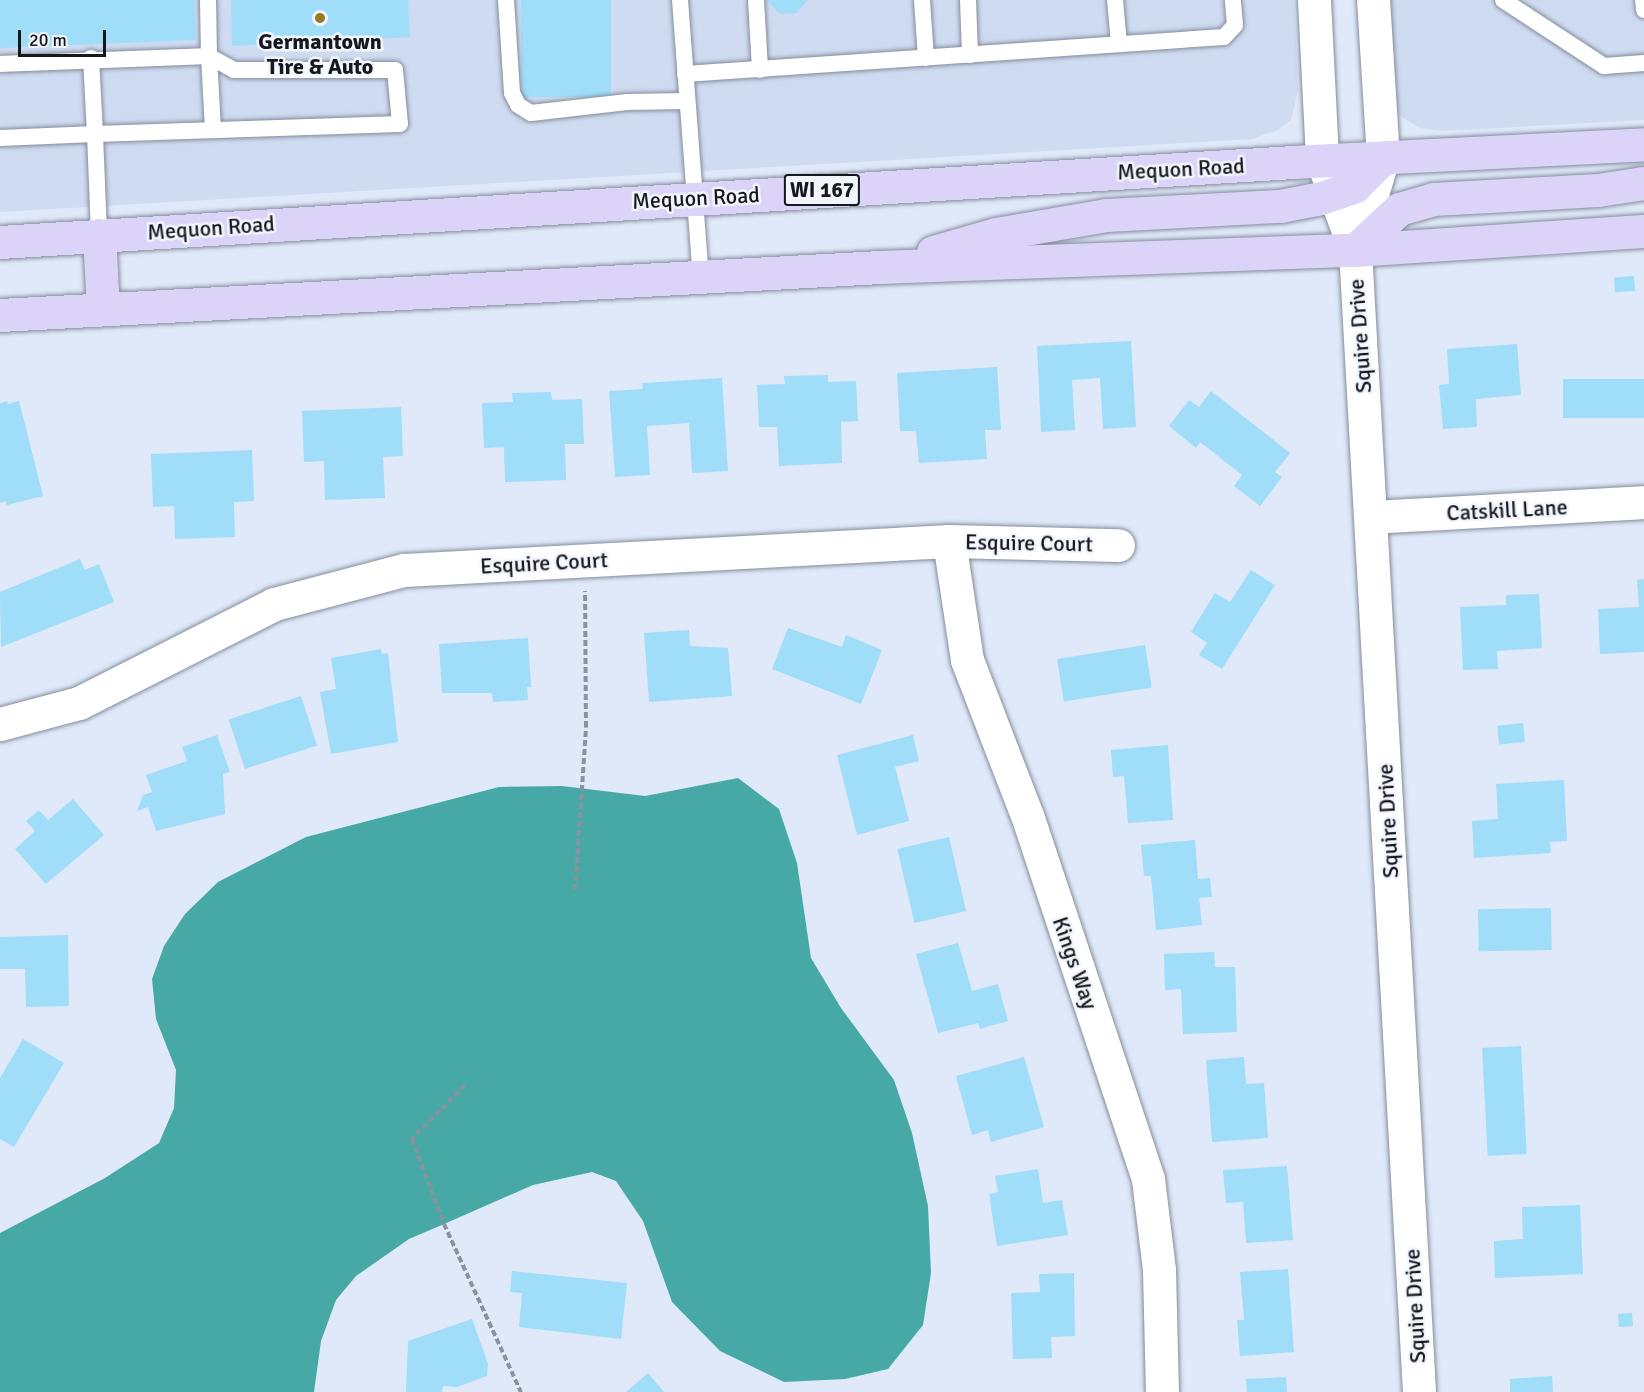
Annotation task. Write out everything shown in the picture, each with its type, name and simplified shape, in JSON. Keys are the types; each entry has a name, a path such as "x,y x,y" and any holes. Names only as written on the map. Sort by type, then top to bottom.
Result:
{"main road":[{"name":"Mequon Road","path":"0,242 1322,160 1644,144"},
{"path":"882,267 996,234 1107,215 1280,206 1355,186 1383,158"},
{"path":"1355,250 1399,209 1433,199 1598,190 1644,183"},
{"path":"0,315 882,267 1355,250 1644,231"},
{"path":"99,235 104,308"}],"street":[{"name":"Squire Drive","path":"1314,0 1322,160 1355,250 1419,1392"},
{"name":"Squire Drive","path":"1355,250 1383,158 1373,0"},
{"name":"Catskill Lane","path":"1371,517 1644,502"},
{"name":"Esquire Court","path":"0,724 79,703 274,604 404,570 949,541 1118,545"},
{"name":"Kings Way","path":"949,541 968,660 1028,818 1148,1179 1159,1270 1162,1392"}],"lane":[{"path":"208,0 213,130"},
{"path":"506,0 512,93 518,105 531,113 627,102 687,101"},
{"path":"680,0 700,277"},
{"path":"756,0 760,70"},
{"path":"922,0 926,58"},
{"path":"968,0 970,55"},
{"path":"1115,0 1119,44"},
{"path":"685,74 1224,37 1235,25 1233,0"},
{"path":"1503,0 1604,66 1644,63"},
{"path":"1643,0 1644,10"},
{"path":"0,64 91,58 209,56 234,70 395,70 400,124 0,138"},
{"path":"91,58 99,235"}],"path":[{"path":"575,890 586,727 585,560"},
{"path":"465,1085 412,1139 419,1164 444,1224 521,1392"}],"shaded area":[{"path":"0,0 1294,0 1298,91 1291,120 1278,130 1252,139 0,212"},
{"path":"1384,0 1644,0 1644,120 1442,131 1420,128 1403,118 1394,106"},
{"path":"738,778 779,809 797,863 811,958 841,1008 894,1080 912,1133 928,1206 931,1273 923,1325 888,1369 845,1379 784,1382 720,1351 672,1302 643,1221 616,1181 592,1172 533,1185 409,1239 356,1276 336,1300 321,1341 314,1392 0,1392 0,1233 105,1178 159,1143 174,1108 176,1070 156,1019 152,979 164,946 185,914 218,882 306,837 499,787 562,786 645,796"}],"building":[{"path":"0,0 194,0 196,40 0,48"},
{"name":"Germantown Tire & Auto","path":"231,0 408,0 410,37 232,46"},
{"path":"521,0 611,0 611,97 521,97"},
{"path":"766,0 808,0 796,13 780,14"},
{"path":"1634,276 1635,291 1615,292 1614,277"},
{"path":"1131,341 1136,427 1103,429 1100,378 1072,380 1075,430 1041,432 1037,346"},
{"path":"1517,344 1521,395 1476,399 1477,427 1443,429 1439,385 1449,384 1447,349"},
{"path":"997,367 1001,430 985,430 987,459 919,463 916,431 900,431 897,373"},
{"path":"828,375 828,382 856,381 858,421 841,422 842,463 779,466 777,427 759,427 757,385 785,384 784,376"},
{"path":"722,378 728,471 692,473 689,423 647,426 650,475 615,477 609,391 643,389 642,383"},
{"path":"1563,379 1644,379 1644,418 1563,418"},
{"path":"1211,391 1290,453 1275,472 1282,477 1260,506 1234,486 1242,475 1200,442 1196,448 1169,426 1189,400 1199,407"},
{"path":"551,392 552,400 582,399 584,444 565,444 566,480 505,482 504,447 484,448 482,403 513,402 512,393"},
{"path":"7,401 8,404 19,401 43,496 7,505 6,501 0,503 0,403"},
{"path":"401,407 403,456 383,457 385,498 325,500 324,461 304,462 302,411"},
{"path":"252,450 254,501 234,502 235,537 175,539 174,506 153,507 151,454"},
{"path":"80,559 85,570 99,564 114,602 1,647 0,592"},
{"path":"1251,570 1275,585 1222,669 1199,655 1207,643 1191,632 1215,593 1230,602"},
{"path":"1644,579 1644,652 1600,654 1598,609 1639,607 1637,580"},
{"path":"1539,594 1542,648 1497,651 1498,669 1463,670 1460,607 1506,605 1506,595"},
{"path":"788,628 842,647 846,635 882,650 861,704 772,669"},
{"path":"689,630 690,646 728,648 732,696 649,702 644,633"},
{"path":"528,638 531,687 527,687 528,700 493,702 492,693 442,693 439,644"},
{"path":"1145,645 1152,687 1064,701 1057,659"},
{"path":"381,649 382,654 388,653 398,742 331,754 320,692 336,689 331,658"},
{"path":"301,696 317,745 245,769 229,719"},
{"path":"1523,723 1525,742 1499,745 1497,726"},
{"path":"217,735 230,772 223,774 225,814 156,831 148,807 137,811 143,795 152,792 146,775 187,761 182,747"},
{"path":"913,735 919,761 895,767 909,821 857,835 837,755"},
{"path":"1168,745 1173,820 1128,823 1124,776 1113,777 1111,750"},
{"path":"1564,780 1567,841 1550,842 1551,853 1474,858 1472,821 1498,819 1496,784"},
{"path":"73,799 104,835 46,884 15,849 35,831 26,821 39,810 48,820"},
{"path":"949,837 966,911 914,923 897,849"},
{"path":"1195,840 1198,879 1210,878 1212,897 1199,898 1202,925 1156,930 1151,876 1144,876 1141,845"},
{"path":"1551,908 1552,950 1479,951 1478,909"},
{"path":"68,935 69,1006 26,1007 25,969 0,969 0,937"},
{"path":"958,943 972,991 998,984 1008,1021 980,1029 978,1023 938,1033 916,954"},
{"path":"1214,952 1215,967 1235,967 1237,1032 1183,1034 1181,989 1165,990 1164,954"},
{"path":"23,1039 64,1063 14,1147 0,1139 0,1078"},
{"path":"1521,1046 1527,1154 1488,1156 1482,1048"},
{"path":"1024,1057 1044,1127 991,1142 988,1130 972,1135 956,1076"},
{"path":"1244,1057 1246,1084 1264,1083 1268,1138 1212,1142 1206,1060"},
{"path":"1287,1166 1293,1240 1246,1243 1243,1202 1226,1203 1223,1170"},
{"path":"1038,1169 1043,1203 1062,1200 1068,1235 997,1246 989,1194 998,1192 995,1176"},
{"path":"1580,1205 1583,1274 1495,1278 1494,1241 1523,1239 1522,1207"},
{"path":"1288,1269 1294,1352 1240,1356 1237,1320 1244,1320 1240,1272"},
{"path":"512,1271 627,1283 621,1339 519,1327 522,1293 510,1292"},
{"path":"1074,1273 1075,1336 1051,1337 1052,1358 1013,1359 1011,1293 1040,1292 1039,1274"},
{"path":"1632,1313 1633,1326 1619,1327 1618,1314"},
{"path":"472,1319 488,1364 487,1376 457,1387 443,1386 442,1392 406,1392 408,1341"},
{"path":"648,1373 664,1392 626,1392"},
{"path":"1552,1376 1553,1392 1510,1392 1510,1379"},
{"path":"1286,1377 1287,1392 1247,1392 1246,1379"}],"place":[{"name":"Germantown Tire & Auto","path":"320,18"}]}
